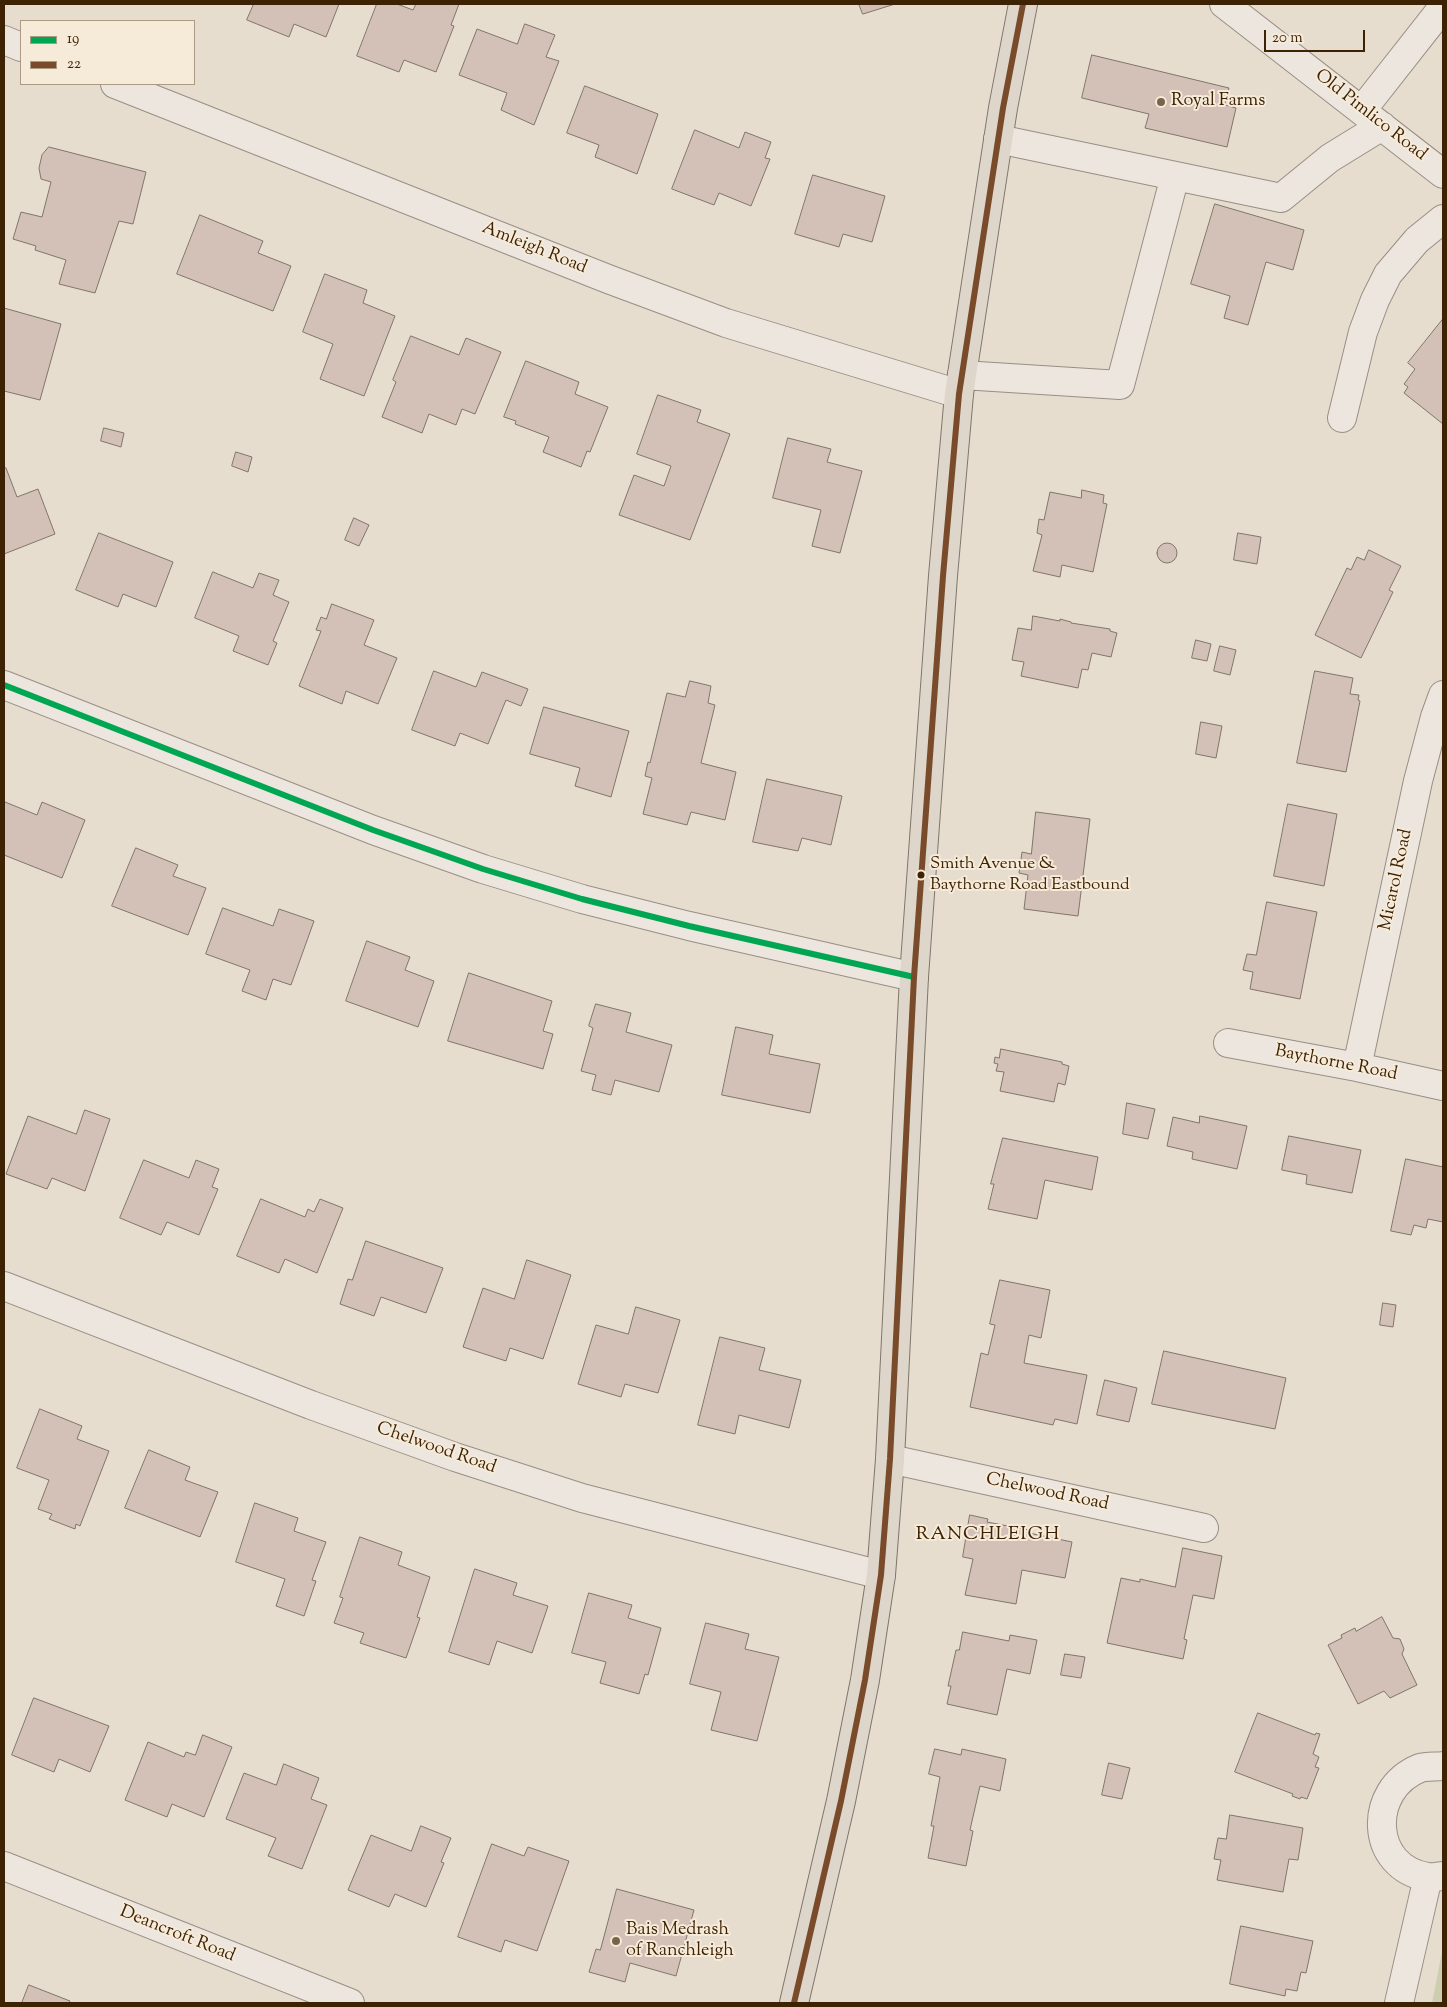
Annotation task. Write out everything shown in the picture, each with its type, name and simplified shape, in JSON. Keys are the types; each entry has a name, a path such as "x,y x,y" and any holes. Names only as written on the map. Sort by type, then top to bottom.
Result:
{"main road":[{"path":"794,2003 841,1801 865,1680 881,1575 890,1459 914,977 943,576 961,384 998,139 1023,4"}],"street":[{"name":"Old Pimlico Road","path":"1224,4 1443,174"},
{"path":"998,139 1281,198 1330,158 1372,118 1443,7"},
{"path":"4,40 20,46"},
{"name":"Amleigh Road","path":"118,85 589,272 726,324 961,384 1120,385 1175,176"},
{"path":"1342,418 1363,332 1388,274 1417,240 1443,219"},
{"path":"4,685 373,830 483,869 582,899 914,977"},
{"name":"Micarol Road","path":"1358,1067 1418,781 1435,717 1443,695"},
{"name":"Baythorne Road","path":"1228,1043 1358,1067 1443,1086"},
{"name":"Chelwood Road","path":"4,1286 311,1405 455,1457 582,1498 881,1575"},
{"name":"Chelwood Road","path":"890,1459 1204,1528"},
{"path":"1399,2003 1436,1877 1406,1869 1391,1855 1383,1838 1381,1818 1387,1796 1400,1780 1422,1768 1443,1766"},
{"name":"Deancroft Road","path":"4,1866 350,2003"}],"green space":[{"path":"1443,1947 1443,2003 1432,2003 1433,1998"}],"building":[{"path":"254,4 339,4 326,37 294,24 289,37 247,20"},
{"path":"377,4 397,4 413,10 416,4 459,4 451,25 454,26 436,72 404,60 399,72 357,56"},
{"path":"859,4 895,4 863,14"},
{"path":"525,24 555,35 546,57 559,61 534,125 501,110 507,93 459,75 477,29 517,44"},
{"name":"Royal Farms","path":"1092,55 1229,88 1225,105 1236,108 1227,147 1145,128 1149,114 1082,98"},
{"path":"585,86 658,114 637,174 595,157 599,145 567,133"},
{"path":"695,130 739,148 745,132 771,142 765,158 770,159 751,206 719,193 714,205 672,189"},
{"path":"49,147 146,172 133,224 119,221 95,293 59,284 66,260 35,250 36,246 13,239 21,212 42,217 51,182 41,179 39,168 42,155"},
{"path":"813,175 885,196 872,242 843,234 839,247 795,234"},
{"path":"1215,204 1304,230 1293,270 1266,262 1248,325 1224,318 1230,296 1191,284"},
{"path":"200,215 263,241 258,253 291,266 273,311 177,274"},
{"path":"325,274 367,290 363,303 395,316 364,396 320,379 333,344 303,332"},
{"path":"4,308 61,324 40,400 4,391"},
{"path":"1443,319 1443,424 1404,393 1408,387 1404,384 1415,369 1408,363"},
{"path":"411,336 459,355 466,338 501,352 475,414 462,409 456,425 429,414 422,433 382,417 396,382 393,380"},
{"path":"526,361 579,382 575,394 608,407 590,452 587,451 581,467 543,452 549,437 515,424 516,421 504,417"},
{"path":"658,395 701,410 697,422 730,434 690,540 619,515 634,475 664,486 671,466 637,454"},
{"path":"104,428 124,433 121,447 101,441"},
{"path":"788,438 831,449 827,462 862,471 840,553 812,546 821,510 773,498"},
{"path":"236,452 252,457 248,472 232,466"},
{"path":"6,468 17,497 38,489 55,534 4,554 4,469"},
{"path":"1082,490 1104,495 1103,503 1107,504 1093,572 1062,565 1060,577 1033,571 1042,535 1037,533 1039,519 1044,520 1050,492 1081,498"},
{"path":"354,518 369,525 359,546 345,540"},
{"path":"99,533 173,562 156,607 123,594 118,607 76,590"},
{"path":"1238,533 1261,537 1257,564 1234,560"},
{"path":"1167,543 1174,546 1177,553 1174,560 1167,563 1160,560 1157,553 1160,546"},
{"path":"1369,550 1401,566 1389,590 1393,592 1361,658 1315,635 1347,568 1351,570 1357,557 1364,560"},
{"path":"213,572 253,588 259,573 279,580 273,595 289,602 273,641 277,643 268,665 233,651 239,636 195,618"},
{"path":"332,604 374,620 364,645 397,658 378,704 346,691 342,704 299,686 321,631 316,630 321,617 326,619"},
{"path":"1033,616 1060,621 1060,619 1071,623 1110,629 1110,631 1117,633 1111,657 1092,653 1088,670 1082,669 1078,688 1021,676 1024,662 1012,660 1018,628 1031,630"},
{"path":"1196,640 1211,644 1207,661 1192,658"},
{"path":"1220,646 1236,650 1230,675 1214,671"},
{"path":"434,671 476,687 482,672 528,689 521,706 506,700 488,744 460,733 455,746 412,730"},
{"path":"1315,671 1353,678 1350,694 1359,695 1358,700 1360,701 1346,772 1297,763"},
{"path":"690,681 711,686 708,703 715,705 701,763 736,772 725,820 691,812 687,825 643,814 652,778 645,776 648,762 650,763 667,693 685,697"},
{"path":"544,707 629,731 611,797 575,786 580,768 530,754"},
{"path":"1201,722 1222,726 1216,758 1196,754"},
{"path":"767,779 842,796 831,845 802,838 798,851 753,842"},
{"path":"5,802 37,815 42,802 85,820 62,878 4,855"},
{"path":"1288,804 1337,814 1324,886 1274,876"},
{"path":"1036,812 1090,819 1078,916 1024,909 1028,875 1019,873 1022,852 1031,854"},
{"path":"136,848 178,865 173,876 206,888 188,935 112,906"},
{"path":"1267,902 1317,912 1300,999 1250,989 1253,972 1243,970 1247,954 1256,955"},
{"path":"223,908 273,926 279,909 314,921 291,985 273,979 266,1000 242,991 250,970 206,954"},
{"path":"367,941 410,957 405,970 434,981 418,1027 346,1001"},
{"path":"469,973 552,1001 543,1031 553,1034 543,1069 448,1041"},
{"path":"596,1004 631,1013 626,1032 672,1045 659,1092 615,1080 611,1095 592,1090 596,1075 581,1071 593,1028 589,1026"},
{"path":"736,1027 773,1035 769,1054 820,1064 810,1113 722,1095"},
{"path":"1001,1049 1062,1062 1062,1064 1069,1066 1065,1085 1058,1083 1054,1102 1000,1091 1004,1072 996,1071 998,1064 994,1063 995,1057 999,1058"},
{"path":"1127,1103 1155,1109 1148,1139 1123,1134"},
{"path":"85,1110 110,1119 85,1191 52,1178 47,1189 6,1174 28,1116 76,1134"},
{"path":"1200,1116 1247,1126 1237,1169 1192,1159 1193,1152 1167,1146 1173,1117 1199,1123"},
{"path":"1289,1136 1361,1150 1352,1193 1306,1184 1307,1175 1282,1170"},
{"path":"1003,1138 1098,1157 1092,1190 1045,1180 1037,1219 988,1209 994,1184 991,1184"},
{"path":"1406,1159 1443,1167 1443,1222 1428,1219 1426,1228 1414,1225 1411,1235 1391,1231"},
{"path":"144,1160 189,1178 196,1160 219,1169 212,1187 218,1189 199,1235 167,1222 161,1235 120,1218"},
{"path":"261,1199 305,1217 308,1209 314,1212 320,1199 343,1208 317,1273 285,1259 279,1273 237,1256"},
{"path":"366,1241 443,1268 426,1313 381,1297 374,1316 340,1304 348,1279 352,1280"},
{"path":"527,1260 571,1275 543,1359 510,1348 506,1361 463,1347 483,1288 514,1299"},
{"path":"1000,1280 1050,1290 1041,1338 1029,1335 1024,1363 1087,1375 1077,1424 1055,1419 1053,1425 970,1407 981,1353 988,1355 995,1325 990,1324"},
{"path":"1383,1303 1396,1305 1393,1327 1380,1325"},
{"path":"636,1307 680,1320 658,1393 625,1384 621,1397 578,1384 596,1325 628,1334"},
{"path":"720,1337 765,1348 759,1370 801,1380 789,1428 739,1415 735,1434 698,1425"},
{"path":"1164,1351 1286,1378 1275,1429 1152,1404"},
{"path":"1105,1380 1137,1388 1129,1422 1097,1415"},
{"path":"40,1409 82,1426 77,1439 109,1451 80,1526 76,1524 75,1529 49,1519 52,1514 38,1509 49,1480 17,1468"},
{"path":"149,1450 190,1467 185,1480 218,1492 200,1537 125,1508"},
{"path":"255,1503 298,1518 294,1531 326,1542 312,1580 316,1581 304,1616 276,1606 285,1579 236,1562"},
{"path":"970,1515 988,1519 987,1522 1029,1530 1029,1533 1072,1542 1065,1578 1022,1570 1016,1604 965,1595 973,1559 963,1557"},
{"path":"360,1537 402,1552 398,1565 430,1577 417,1617 420,1618 406,1658 360,1643 364,1633 334,1623 343,1598 340,1597"},
{"path":"1183,1548 1222,1556 1214,1599 1193,1595 1184,1639 1187,1640 1183,1659 1107,1643 1121,1578 1140,1582 1140,1579 1175,1587"},
{"path":"475,1569 517,1583 513,1595 548,1606 532,1653 497,1641 489,1665 449,1652"},
{"path":"589,1593 632,1605 628,1618 661,1628 648,1675 645,1674 639,1694 600,1683 606,1662 572,1653"},
{"path":"1382,1617 1393,1638 1400,1639 1404,1649 1402,1654 1417,1685 1390,1698 1384,1691 1358,1704 1328,1645 1342,1638 1341,1635 1355,1628 1356,1631"},
{"path":"706,1623 749,1634 745,1649 779,1657 757,1741 711,1730 721,1692 690,1684"},
{"path":"963,1632 1009,1641 1010,1635 1037,1640 1030,1674 1007,1669 997,1715 947,1704 951,1686 948,1686 956,1650 959,1650"},
{"path":"1065,1654 1085,1657 1081,1678 1061,1675"},
{"path":"34,1698 109,1726 90,1772 59,1759 54,1772 12,1755"},
{"path":"1258,1713 1315,1735 1316,1733 1320,1734 1313,1754 1319,1757 1315,1767 1319,1768 1307,1799 1292,1796 1293,1794 1235,1772"},
{"path":"203,1735 232,1747 204,1817 172,1804 167,1817 125,1800 148,1742 184,1757 186,1752 195,1755"},
{"path":"935,1749 961,1755 962,1749 1006,1759 1000,1791 980,1786 970,1830 973,1831 966,1866 928,1858 934,1826 931,1826 940,1777 929,1774"},
{"path":"1109,1763 1130,1768 1122,1799 1102,1795"},
{"path":"284,1764 319,1778 311,1799 327,1805 302,1869 268,1856 276,1838 226,1819 244,1773 276,1785"},
{"path":"1230,1815 1303,1828 1298,1860 1289,1859 1283,1892 1217,1880 1221,1860 1214,1859 1218,1838 1226,1839"},
{"path":"421,1826 451,1838 441,1862 444,1863 426,1907 395,1894 389,1907 348,1890 371,1835 411,1851"},
{"path":"492,1844 524,1856 528,1847 569,1861 537,1951 505,1940 501,1952 458,1937"},
{"path":"617,1889 694,1910 676,1976 630,1963 625,1982 589,1972 596,1949 600,1950"},
{"path":"1241,1926 1313,1941 1306,1973 1301,1972 1297,1991 1286,1989 1285,1996 1230,1984"},
{"path":"29,1985 70,2001 69,2003 22,2003"}],"transit line":[{"name":"22","path":"794,2003 841,1801 865,1680 881,1575 890,1459 914,977 943,576 959,394 1003,108 1023,4"},
{"name":"19","path":"4,685 373,830 483,869 582,899 689,926 914,977"}],"place":[{"name":"Royal Farms","path":"1161,102"},
{"name":"Smith Avenue & Baythorne Road Eastbound","path":"921,875"},
{"name":"Bais Medrash of Ranchleigh","path":"616,1941"}],"district":[{"name":"RANCHLEIGH","path":"988,1536"}]}
